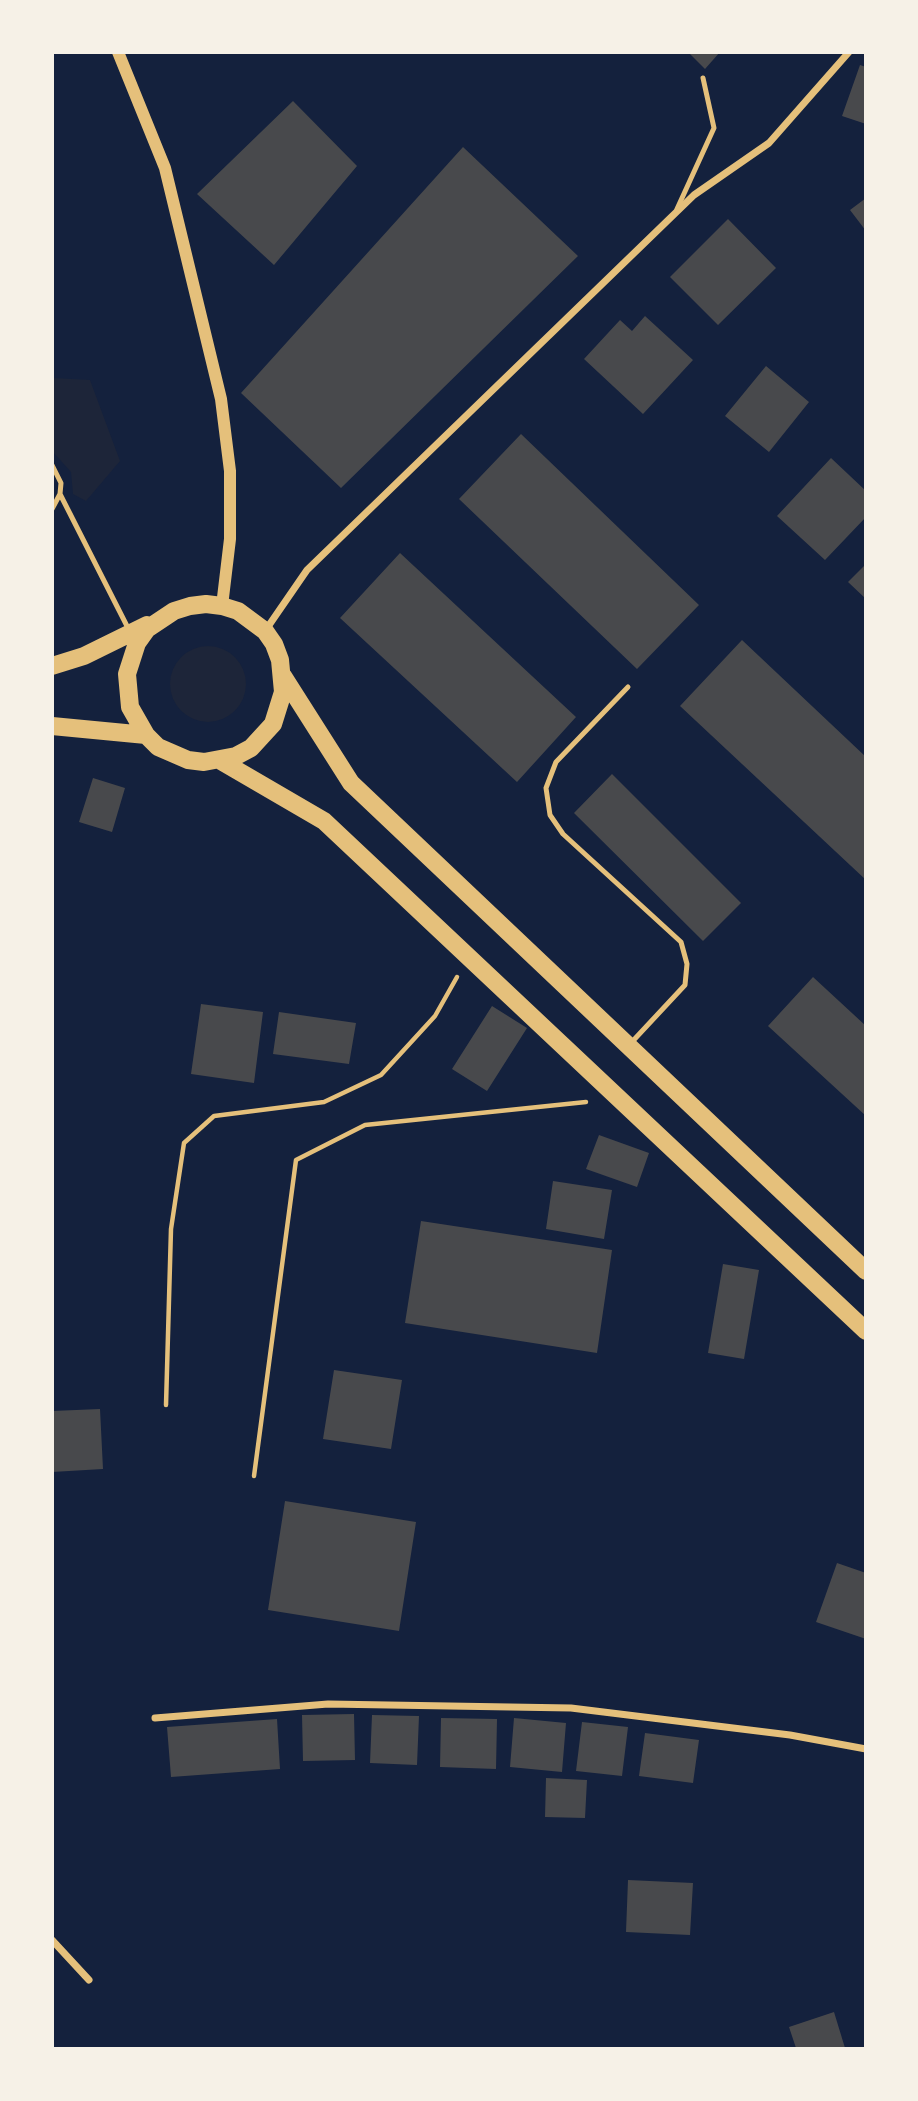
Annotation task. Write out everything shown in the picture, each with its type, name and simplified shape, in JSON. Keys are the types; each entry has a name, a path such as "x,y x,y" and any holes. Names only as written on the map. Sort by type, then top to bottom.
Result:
{"main road":[{"path":"52,666 84,656 190,606 222,606 238,611 265,631 274,645 284,676 351,783 866,1271"},
{"path":"160,619 147,629 137,643 127,674 130,707 146,736 165,751 188,760 204,762 221,761 251,748 268,730 280,708 284,676"},
{"path":"52,726 146,736"},
{"path":"221,761 324,821 866,1331"}],"street":[{"path":"118,52 165,168 221,400 230,485 230,539 222,606"},
{"path":"265,631 307,570 694,195 769,144 849,52"},
{"path":"155,1718 328,1704 570,1708 790,1735 866,1749"},
{"path":"52,1940 89,1980"}],"lane":[{"path":"675,213 714,128 703,78"},
{"path":"52,465 58,473 60,494 131,633"},
{"path":"52,509 60,494"},
{"path":"628,687 556,762 547,788 550,815 563,834 681,942 687,964 685,985 628,1046"}],"path":[{"path":"166,1405 172,1229 184,1143 214,1116 324,1102 381,1075 435,1016 468,958"},
{"path":"254,1476 296,1160 365,1125 618,1099"}],"shaded area":[{"path":"53,378 90,380 120,461 86,501 73,494 71,472 53,452"},
{"path":"208,646 223,649 235,657 243,669 246,684 243,699 235,711 223,719 208,722 193,719 181,711 173,699 170,684 173,669 181,657 193,649"}],"building":[{"path":"688,52 720,52 705,69"},
{"path":"860,65 866,67 866,124 842,116"},
{"path":"293,101 357,166 274,265 197,194"},
{"path":"463,147 578,256 341,488 241,393"},
{"path":"866,198 866,231 850,210"},
{"path":"728,219 776,268 718,325 670,277"},
{"path":"645,316 693,360 643,414 584,359 620,320 632,331"},
{"path":"766,366 809,402 769,452 725,416"},
{"path":"521,434 699,605 637,669 459,499"},
{"path":"831,458 866,491 866,517 825,560 777,516"},
{"path":"400,553 576,717 517,782 340,618"},
{"path":"866,564 866,599 848,582"},
{"path":"742,640 866,757 866,880 680,706"},
{"path":"612,774 741,903 703,941 574,813"},
{"path":"93,778 125,788 112,832 79,822"},
{"path":"813,977 866,1026 866,1116 768,1026"},
{"path":"201,1004 263,1012 254,1083 191,1074"},
{"path":"492,1006 527,1028 487,1091 452,1069"},
{"path":"279,1012 356,1023 349,1064 273,1054"},
{"path":"599,1135 649,1153 637,1187 586,1169"},
{"path":"553,1181 612,1190 604,1239 546,1229"},
{"path":"421,1221 612,1250 597,1353 405,1323"},
{"path":"723,1264 759,1270 744,1359 708,1353"},
{"path":"334,1370 402,1380 391,1449 323,1439"},
{"path":"100,1409 103,1469 52,1472 52,1411"},
{"path":"285,1501 416,1522 399,1631 268,1610"},
{"path":"837,1563 866,1573 866,1639 816,1622"},
{"path":"354,1714 355,1760 303,1761 302,1715"},
{"path":"372,1715 419,1716 417,1765 370,1763"},
{"path":"441,1718 497,1719 496,1769 440,1767"},
{"path":"514,1718 566,1723 562,1772 510,1767"},
{"path":"277,1719 280,1769 171,1777 167,1727"},
{"path":"582,1722 628,1727 622,1776 576,1771"},
{"path":"645,1733 699,1740 693,1783 639,1776"},
{"path":"546,1778 587,1780 585,1818 545,1817"},
{"path":"628,1880 693,1883 690,1935 626,1932"},
{"path":"834,2012 845,2048 796,2048 789,2027"}]}
